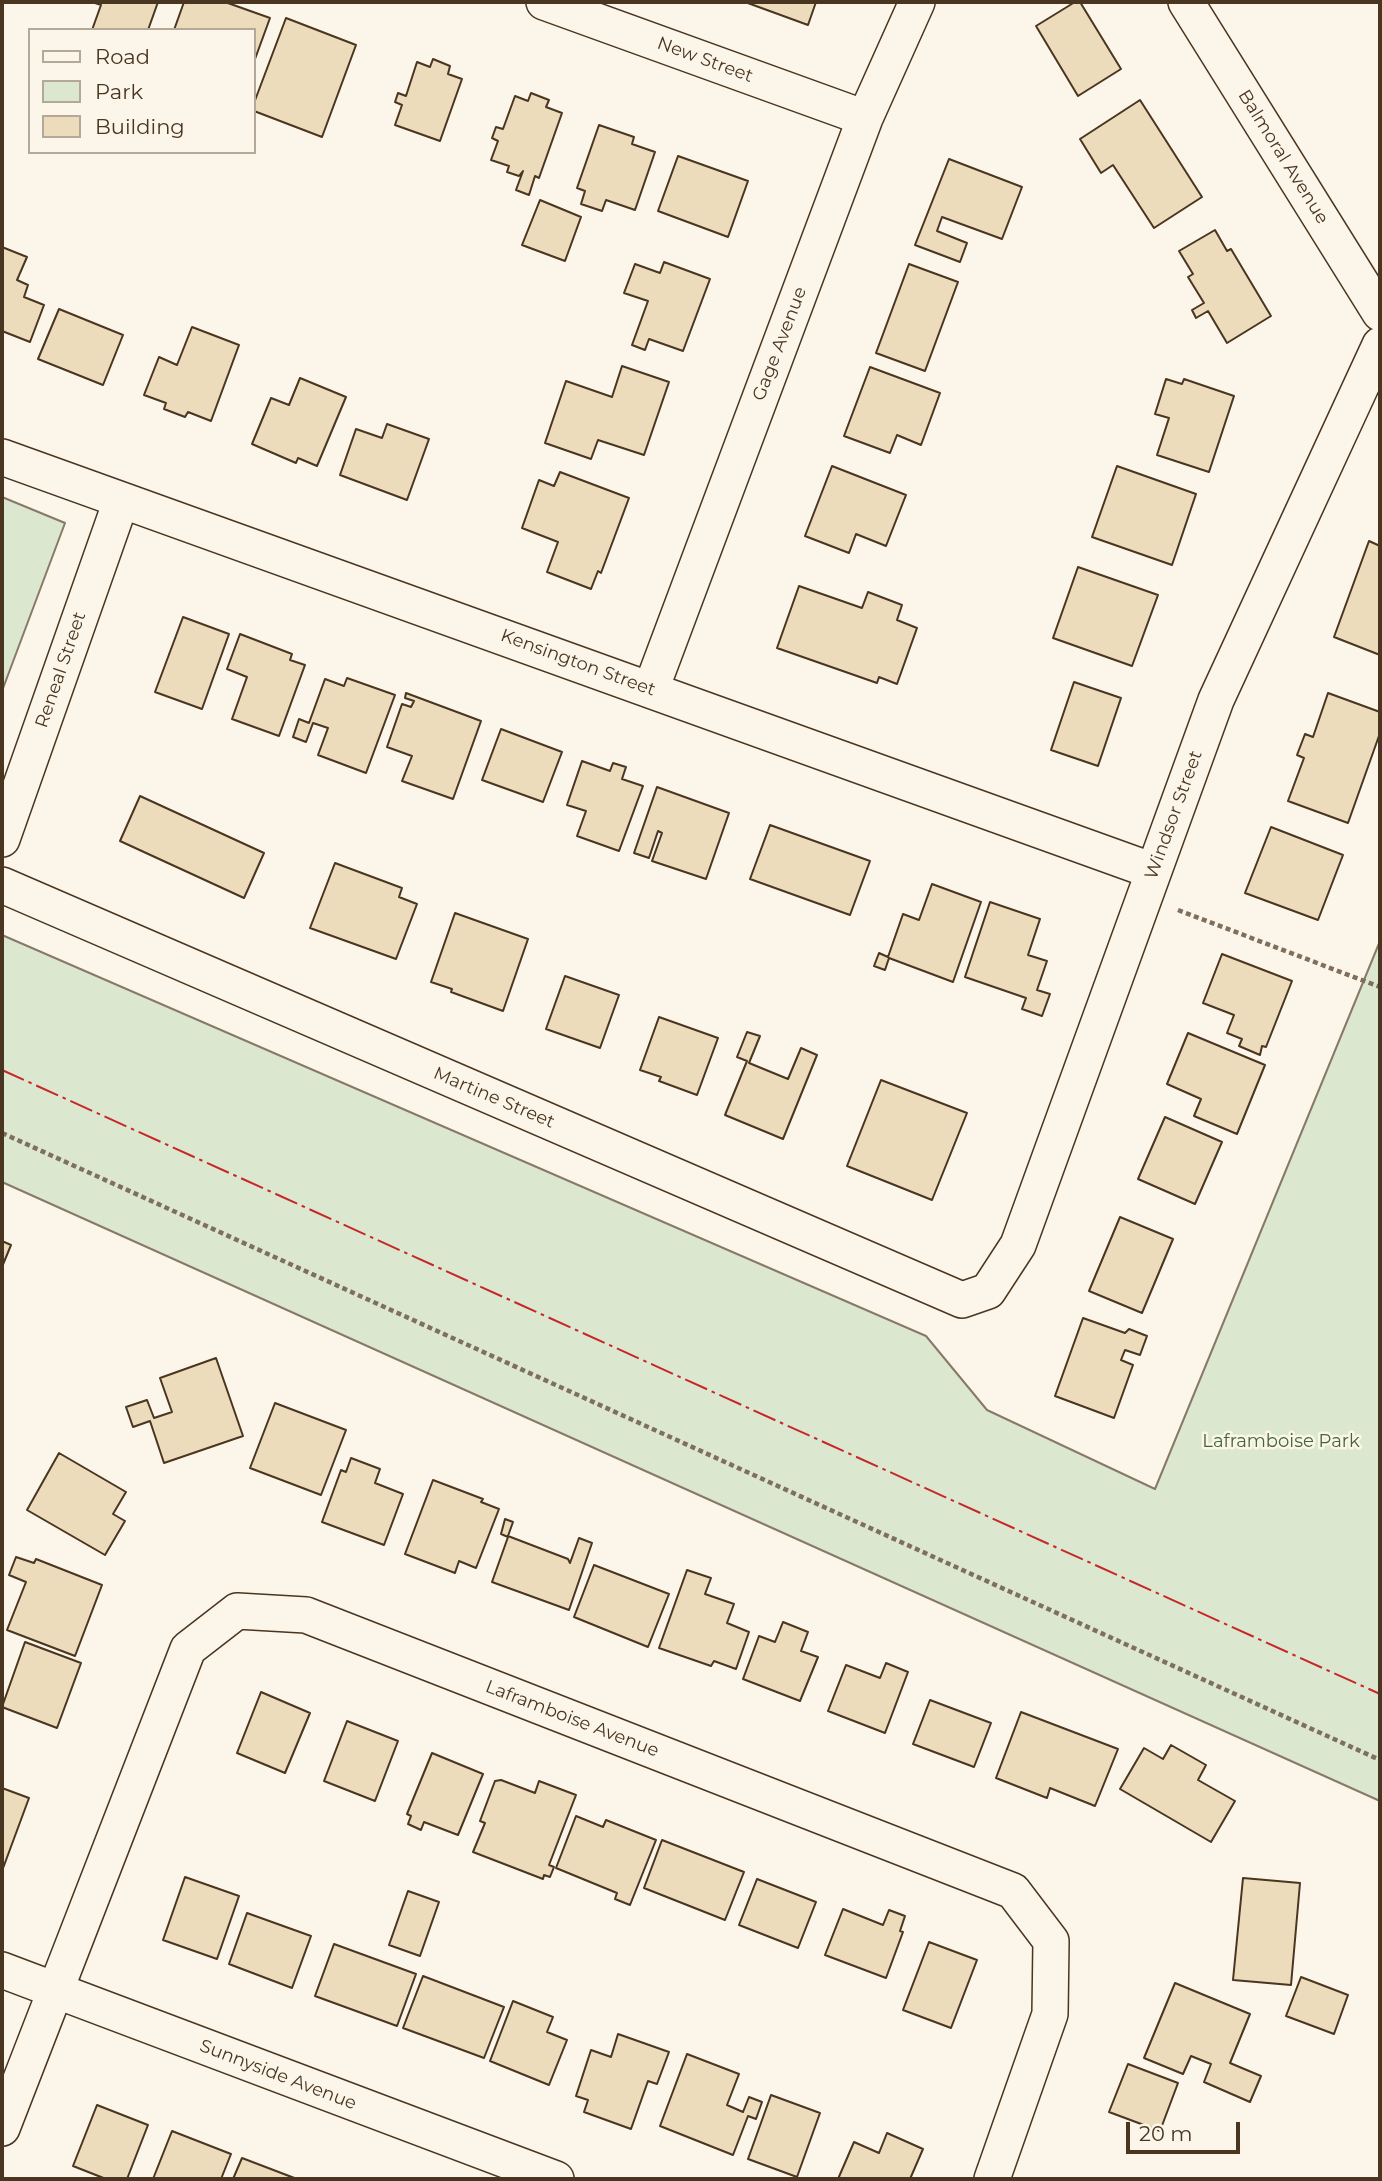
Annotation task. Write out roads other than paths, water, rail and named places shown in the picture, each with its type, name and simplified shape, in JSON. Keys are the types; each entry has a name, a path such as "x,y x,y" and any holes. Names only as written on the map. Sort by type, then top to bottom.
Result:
{"street":[{"name":"New Street","path":"544,2 865,118"},
{"name":"Gage Avenue","path":"651,690 865,118 917,2"},
{"name":"Balmoral Avenue","path":"1186,2 1380,313"},
{"name":"Windsor Street","path":"988,1291 1018,1245 1216,700 1380,345"},
{"name":"Kensington Street","path":"2,457 651,690 1149,884"},
{"name":"Reneal Street","path":"2,839 121,501"},
{"name":"Martine Street","path":"2,885 962,1300 988,1291"},
{"name":"Laframboise Avenue","path":"2,2127 188,1649 237,1611 306,1615 1013,1891 1051,1941 1050,2014 992,2179"},
{"name":"Sunnyside Avenue","path":"2,1969 481,2166 556,2179"}],"park label":[{"name":"Laframboise Park","path":"1281,1442"}]}
